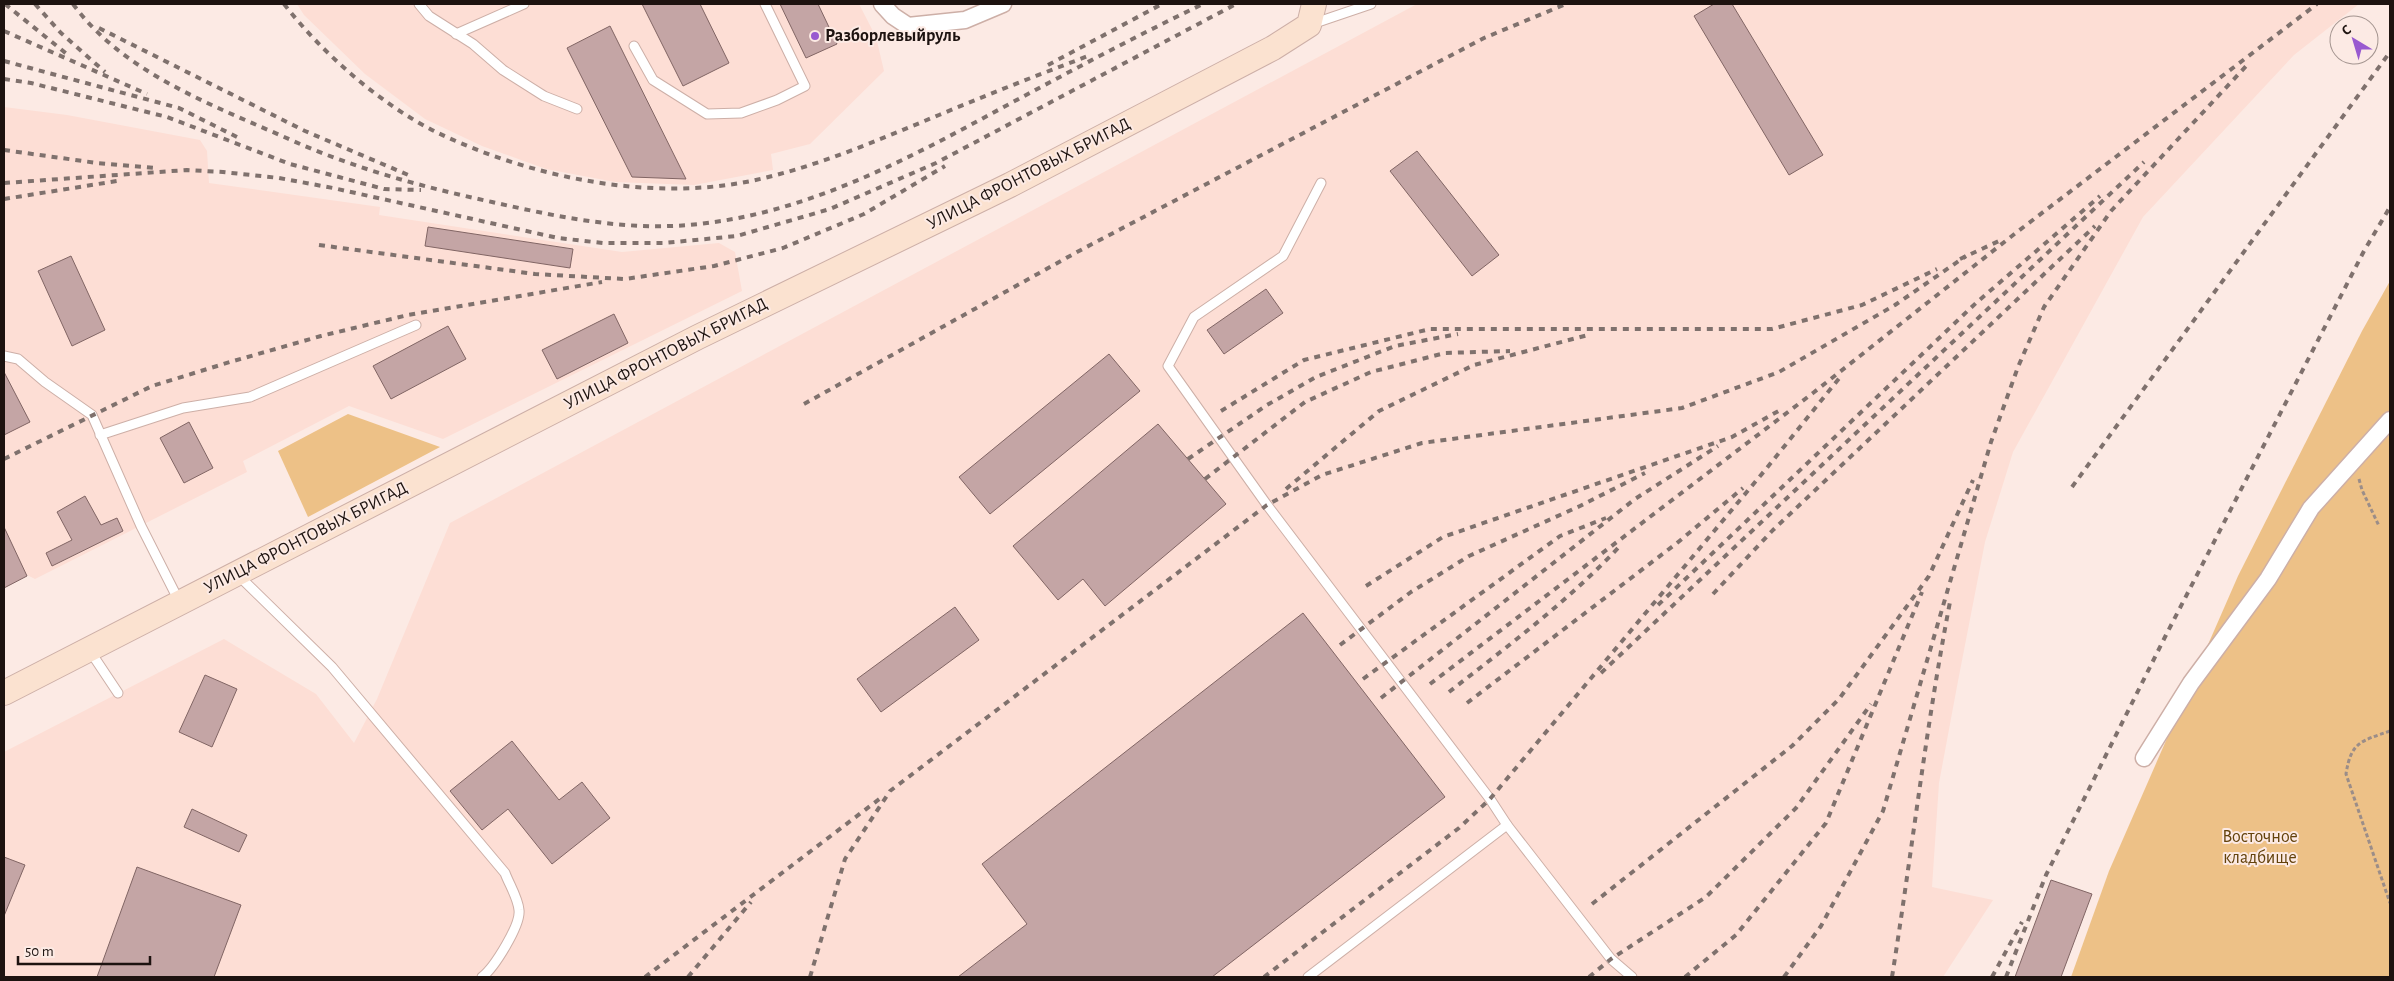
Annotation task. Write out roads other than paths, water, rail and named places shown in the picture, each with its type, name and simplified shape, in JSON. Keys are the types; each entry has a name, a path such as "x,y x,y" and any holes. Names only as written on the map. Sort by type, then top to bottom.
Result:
{"main road":[{"name":"УЛИЦА ФРОНТОВЫХ БРИГАД","path":"4,693 698,337 1010,185 1274,48 1312,14"}],"street":[{"path":"882,4 893,16 908,26 965,20 1002,4"},
{"path":"2144,758 2191,682 2268,579 2311,508 2390,420"}],"lane":[{"path":"419,4 429,16 473,44 503,70 544,96 577,109"},
{"path":"456,34 524,4"},
{"path":"634,46 653,80 681,99 707,114 741,113 777,100 806,86 765,4"},
{"path":"1312,14 1371,4"},
{"path":"1321,183 1283,256 1194,318 1168,366 1267,505 1490,799 1507,825 1611,959 1632,977"},
{"path":"100,435 182,408 250,397 416,325"},
{"path":"4,356 18,359 45,382 92,415 141,526 180,603"},
{"path":"237,574 332,667 505,873 520,911 512,934 489,972 482,977"},
{"path":"89,649 118,693"},
{"path":"1308,977 1507,825"}],"railway":[{"path":"5,4 68,55"},
{"path":"35,4 61,33 105,72"},
{"path":"73,4 94,29 118,50 144,69 173,86 232,114 340,160 415,183 519,208 598,222 652,226 679,226 746,216 784,207 858,180 895,164 1101,55 1203,4"},
{"path":"284,4 316,41 353,76 394,107 436,132 510,162 550,173 631,187 672,189 712,187 776,175 823,161 1088,56"},
{"path":"1048,65 1162,4"},
{"path":"4,183 187,170 223,172 279,178 333,188 558,238 603,243 664,243 737,236 830,209 936,163 1236,4"},
{"path":"804,404 1077,252 1484,38 1566,4"},
{"path":"1430,684 1813,393 2017,232 2317,4"},
{"path":"99,28 305,131 413,177"},
{"path":"4,31 147,94"},
{"path":"2072,487 2390,52"},
{"path":"4,61 179,108 239,138"},
{"path":"1784,977 1821,926 1883,811 1991,442 2018,367 2044,307 2111,211 2248,64"},
{"path":"4,79 31,83 167,117 290,164 384,189 421,190"},
{"path":"4,150 97,163 155,168"},
{"path":"1601,673 2144,162"},
{"path":"319,245 535,274 625,279 714,266 783,248 864,214 945,166"},
{"path":"4,199 117,181"},
{"path":"1658,605 1976,303 2100,196"},
{"path":"2006,977 2046,875 2166,635 2364,251 2390,207"},
{"path":"1713,594 1773,530 2095,226"},
{"path":"1960,259 1999,241"},
{"path":"810,977 845,859 890,791 1267,505 1322,475 1422,443 1682,408 1779,372 1895,305 1966,256"},
{"path":"1221,411 1304,360 1430,329 1772,329 1862,305 1937,269"},
{"path":"4,459 152,386 230,362 321,336 408,315 602,282"},
{"path":"1188,459 1267,405 1316,377 1395,346 1458,334"},
{"path":"1286,489 1379,411 1474,365 1588,335"},
{"path":"1205,479 1305,402 1371,372 1445,353 1510,351"},
{"path":"1264,977 1459,828 1490,799 1766,469 1841,376"},
{"path":"1366,586 1443,537 1732,437 1782,409"},
{"path":"1381,698 1635,499 1718,446"},
{"path":"1340,645 1411,592 1469,556 1580,506 1645,473"},
{"path":"1592,904 1792,746 1839,699 1929,576 1973,480"},
{"path":"1467,703 1677,543 1743,488"},
{"path":"1363,679 1560,536 1606,518"},
{"path":"1449,692 1558,605 1619,547"},
{"path":"1685,977 1736,935 1826,823 1922,592"},
{"path":"1892,977 1926,742 1950,602"},
{"path":"1589,977 1611,959 1706,897 1796,808 1871,704"},
{"path":"645,977 882,797"},
{"path":"688,977 751,902"},
{"path":"1992,977 2022,922"}],"place":[{"name":"Разборлевыйруль","path":"815,36"}],"park label":[{"name":"Восточное кладбище","path":"2260,848"}]}
